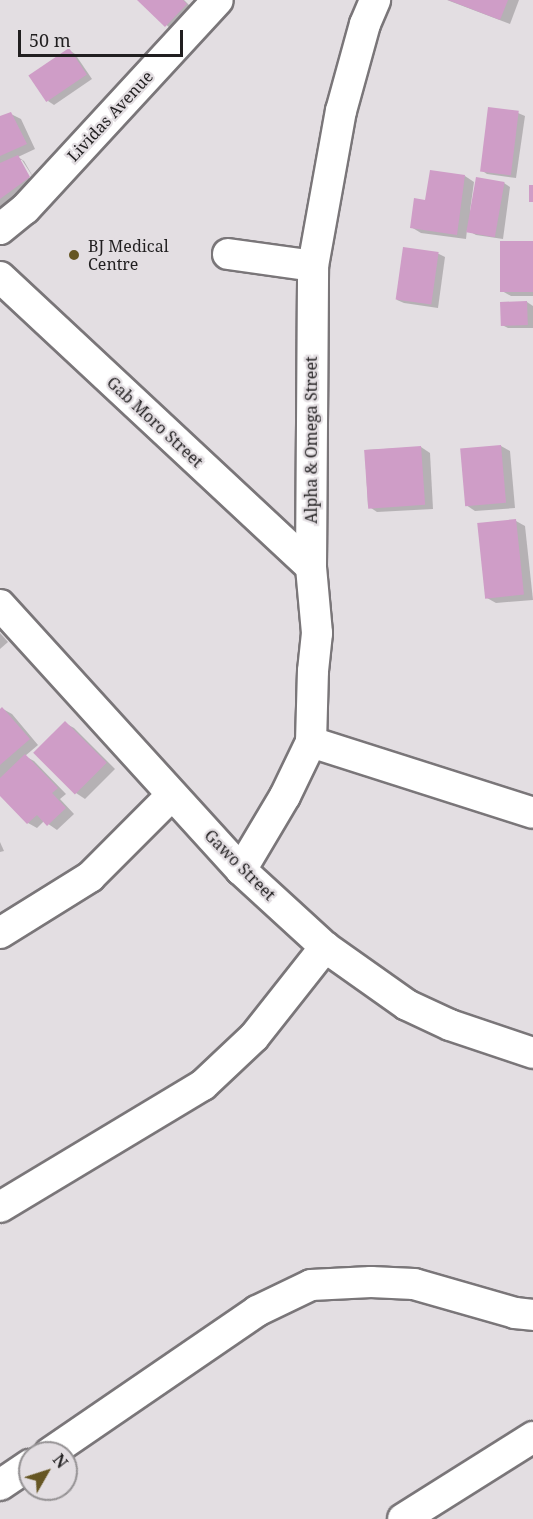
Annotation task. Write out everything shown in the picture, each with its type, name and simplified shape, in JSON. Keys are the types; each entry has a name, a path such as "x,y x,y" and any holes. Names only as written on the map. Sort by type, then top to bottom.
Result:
{"street":[{"name":"Lividas Avenue","path":"0,229 25,209 218,0"},
{"name":"Alpha & Omega Street","path":"241,870 285,796 311,742 313,671 317,633 311,567 313,266 341,111 365,24 375,0"},
{"path":"228,254 313,266"},
{"name":"Gab Moro Street","path":"0,278 311,567"},
{"name":"Gawo Street","path":"0,605 241,870 325,947 407,1005 450,1024 533,1053"},
{"path":"311,742 533,813"},
{"path":"0,933 90,878 172,795"},
{"path":"0,1207 203,1086 254,1036 325,947"},
{"path":"67,1441 257,1311 311,1285 371,1282 414,1284 515,1313 533,1315"},
{"path":"403,1519 533,1437"},
{"path":"0,1485 18,1474"}],"building":[{"path":"137,0 183,0 187,4 165,27"},
{"path":"448,0 508,0 500,20"},
{"path":"69,48 87,75 46,102 28,75"},
{"path":"488,107 519,111 511,175 480,172"},
{"path":"11,112 27,144 0,156 0,116"},
{"path":"18,155 30,177 0,199 0,163"},
{"path":"430,170 465,175 457,235 410,228 414,198 425,200"},
{"path":"476,177 505,182 495,237 466,232"},
{"path":"529,185 533,185 533,202 529,202"},
{"path":"500,241 533,241 533,292 500,292"},
{"path":"403,247 439,252 431,304 396,299"},
{"path":"527,301 528,325 501,326 500,302"},
{"path":"501,445 506,503 465,506 460,449"},
{"path":"421,446 425,505 368,509 364,450"},
{"path":"516,519 524,595 485,599 477,523"},
{"path":"2,707 30,739 0,765 0,709"},
{"path":"65,721 107,763 75,795 33,753"},
{"path":"25,754 58,788 52,793 66,808 47,826 37,815 27,824 0,796 0,778"}],"place":[{"name":"BJ Medical Centre","path":"74,255"}]}
